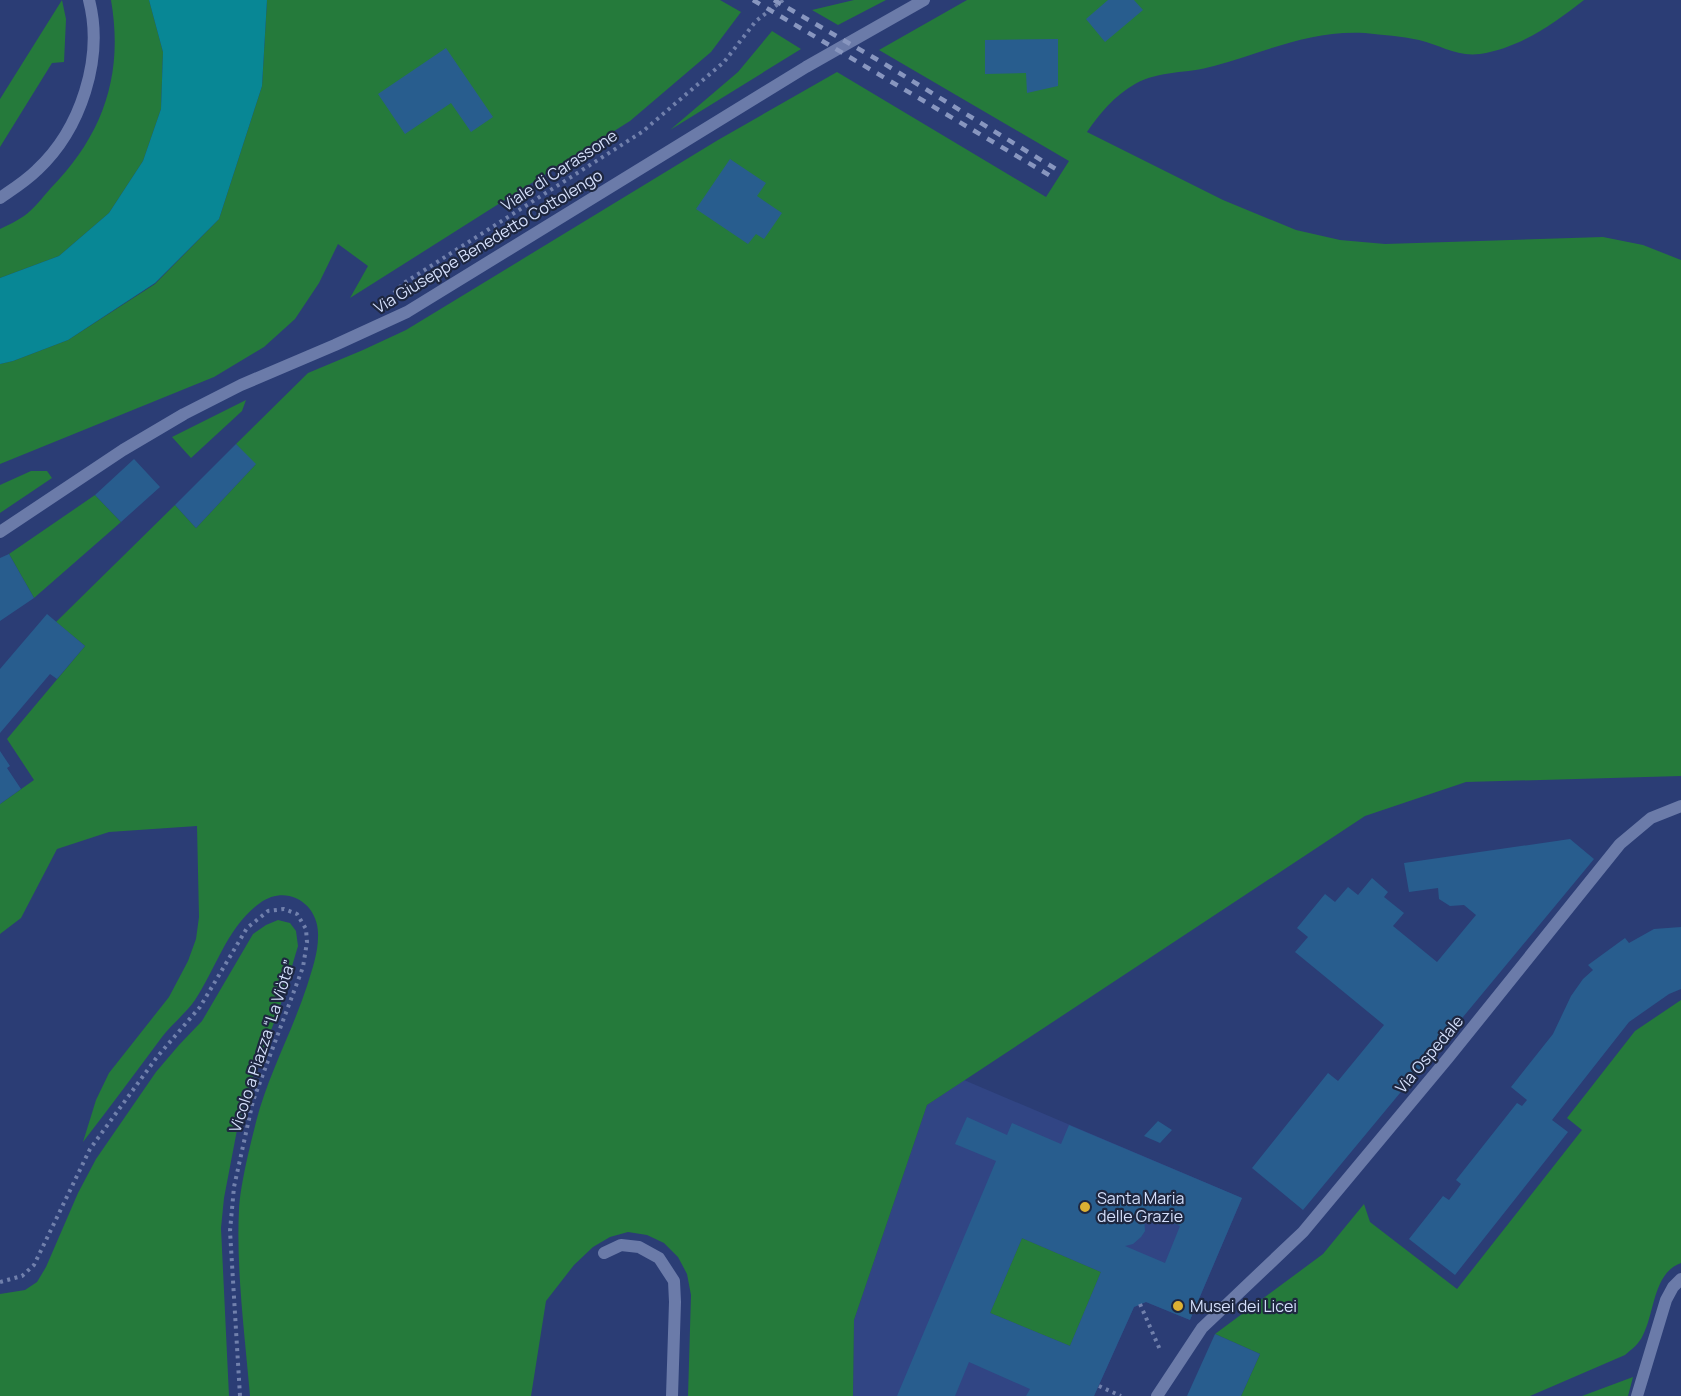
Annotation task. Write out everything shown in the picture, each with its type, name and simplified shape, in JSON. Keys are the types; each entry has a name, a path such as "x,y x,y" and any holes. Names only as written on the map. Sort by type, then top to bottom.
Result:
{"street":[{"path":"0,198 38,170 59,145 83,98 91,66 93,35 89,0"},
{"name":"Via Giuseppe Benedetto Cottolengo","path":"0,532 123,450 189,411 241,385 407,312 806,67 924,0"},
{"name":"Via Ospedale","path":"1157,1396 1202,1328 1303,1232 1454,1051 1620,844 1651,818 1681,806"},
{"path":"604,1253 621,1245 639,1247 658,1258 674,1281 672,1396"},
{"path":"1637,1396 1666,1300 1672,1287 1681,1279"}],"path":[{"name":"Viale di Carassone","path":"387,299 405,284 642,132 724,63 756,21 783,0"},
{"name":"Vicolo a Piazza “La Viòta”","path":"0,1282 16,1278 31,1270 90,1149 157,1056 200,1007 247,928 268,911 284,909 293,912 300,917 306,929 307,942 303,967 248,1118 232,1199 230,1231 240,1396"},
{"path":"1140,1304 1171,1375"},
{"path":"1099,1386 1121,1396"}],"shaded area":[{"path":"62,0 66,19 64,62 52,63 0,147 0,99"},
{"path":"111,0 149,0 163,52 161,109 143,161 109,213 59,256 0,278 0,229 18,220 38,203 84,147 96,125 111,79 114,54"},
{"path":"149,0 267,0 262,86 219,219 155,283 68,340 0,364 0,278 59,256 109,213 143,161 161,109 163,52"},
{"path":"267,0 720,0 741,12 711,52 630,121 350,298 368,266 338,244 319,283 295,319 264,347 214,377 0,464 0,364 68,340 155,284 219,219 262,86"},
{"path":"854,0 886,0 838,25 812,10"},
{"path":"967,0 1584,0 1548,26 1522,41 1480,54 1463,54 1427,42 1406,38 1345,33 1306,38 1204,68 1154,76 1135,84 1114,99 1087,132 1223,200 1296,230 1340,240 1385,244 1603,237 1643,245 1681,260 1681,776 1466,782 1365,816 927,1105 854,1320 853,1396 688,1396 691,1295 687,1274 678,1257 664,1243 647,1235 628,1232 610,1237 593,1247 574,1265 546,1301 531,1396 250,1396 241,1303 238,1233 241,1190 261,1105 313,968 318,943 317,926 314,915 300,900 281,895 260,903 249,913 223,948 195,1000 162,1037 83,1142 96,1100 109,1073 169,997 188,961 196,939 199,917 197,826 109,832 57,849 21,918 0,934 0,804 34,780 7,739 85,646 56,622 175,505 196,528 255,465 236,444 308,373 406,330 718,140 837,72 1046,197 1069,161 879,50"},
{"path":"772,31 801,49 670,130 738,72"},
{"path":"246,400 242,411 191,458 172,437"},
{"path":"31,471 47,471 52,478 0,513 0,485"},
{"path":"95,495 121,522 34,598 9,554"},
{"path":"278,920 290,923 296,931 298,946 279,1010 250,1084 237,1130 224,1198 221,1228 229,1396 0,1396 0,1294 25,1290 37,1282 96,1159 156,1072 202,1021 253,934"},
{"path":"1681,1000 1681,1263 1665,1275 1656,1294 1647,1326 1633,1348 1625,1355 1530,1396 1241,1396 1260,1354 1215,1334 1323,1254 1364,1204 1370,1222 1457,1289 1582,1130 1567,1118 1635,1031"},
{"path":"964,1080 1242,1198 1190,1320 1146,1302 1134,1307 1094,1396 853,1396 854,1320 927,1105"},
{"path":"1022,1238 1101,1272 1070,1346 990,1313"},
{"path":"1633,1377 1628,1396 1582,1396"}],"building":[{"path":"1108,0 1134,0 1143,10 1105,42 1086,19"},
{"path":"1058,39 1058,86 1027,93 1026,73 985,74 985,40"},
{"path":"446,48 493,117 471,132 451,103 405,134 378,94"},
{"path":"730,159 766,183 757,196 782,213 764,239 756,234 748,244 696,209"},
{"path":"236,444 256,464 196,528 175,505"},
{"path":"134,459 160,487 121,522 95,495"},
{"path":"9,554 34,598 0,621 0,558"},
{"path":"47,614 85,646 57,679 50,674 0,733 0,669"},
{"path":"0,751 10,766 7,768 21,789 0,804"},
{"path":"1570,839 1594,859 1303,1210 1252,1168 1328,1073 1338,1081 1384,1025 1295,952 1308,937 1297,928 1325,894 1335,902 1348,887 1358,895 1372,878 1388,892 1384,897 1404,913 1393,926 1437,962 1476,915 1464,905 1450,906 1439,899 1438,888 1409,892 1404,863"},
{"path":"1681,927 1681,989 1669,994 1629,1022 1552,1120 1568,1132 1455,1275 1409,1239 1443,1196 1449,1200 1461,1184 1456,1180 1517,1103 1522,1106 1527,1100 1511,1087 1553,1034 1571,996 1583,979 1593,970 1588,965 1625,938 1629,943 1654,929"},
{"path":"967,1117 1007,1135 1012,1123 1061,1144 1069,1125 1242,1198 1190,1320 1146,1302 1134,1307 1094,1396 1026,1396 1030,1389 969,1362 955,1396 897,1396 996,1161 955,1144","holes":["1138,1208 1180,1226 1165,1263 1125,1246 1133,1244 1145,1231 1144,1216","1022,1238 1101,1272 1070,1346 990,1313"]},
{"path":"1158,1121 1172,1130 1160,1143 1144,1136"},
{"path":"1215,1334 1260,1354 1241,1396 1187,1396"}],"railway":[{"path":"753,0 1054,178"},
{"path":"774,0 883,63 1059,171"}],"place":[{"name":"Santa Maria delle Grazie","path":"1085,1207"},
{"name":"Musei dei Licei","path":"1178,1306"}]}
